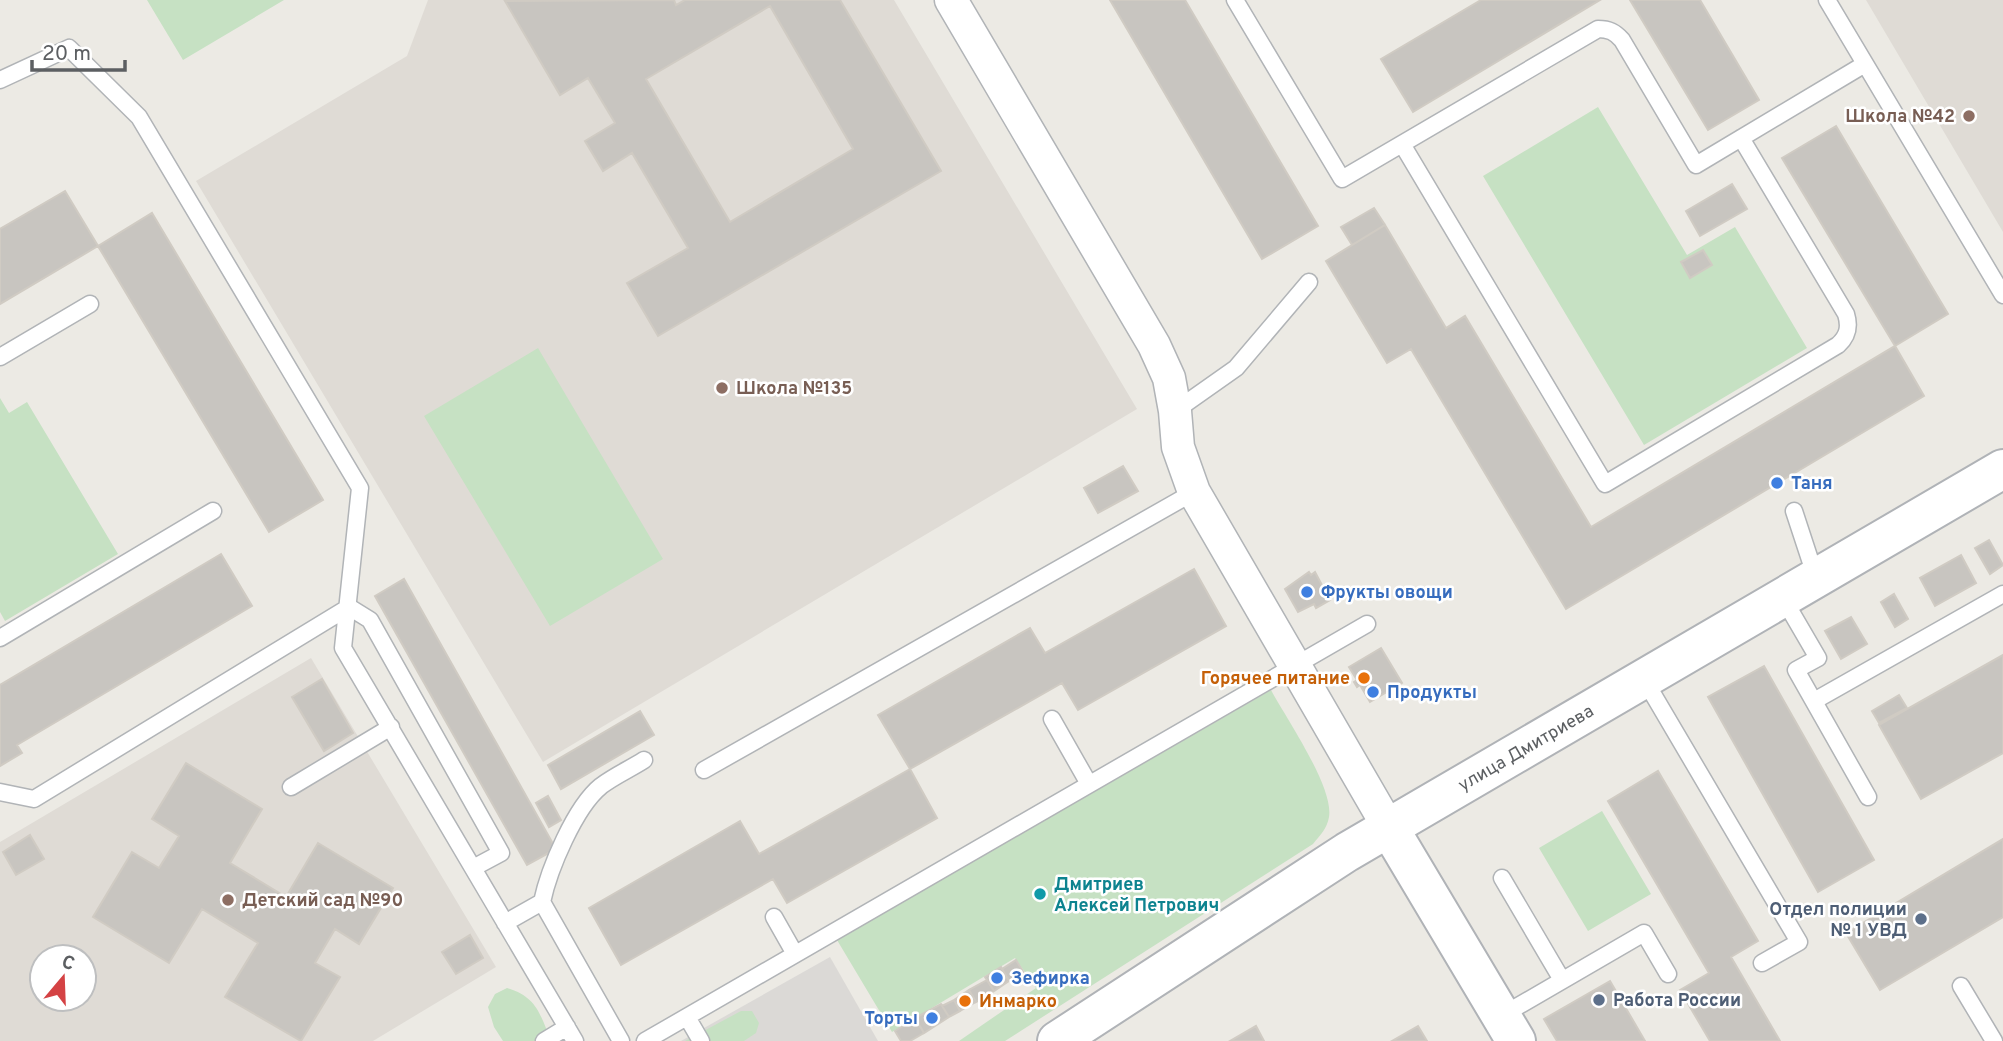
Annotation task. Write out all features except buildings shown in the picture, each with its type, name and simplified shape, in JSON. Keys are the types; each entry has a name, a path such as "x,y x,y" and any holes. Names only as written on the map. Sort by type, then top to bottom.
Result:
{"main road":[{"name":"улица Дмитриева","path":"1057,1041 1347,852 2003,469"},
{"path":"1389,828 1508,1029"}],"street":[{"path":"951,0 1154,345 1169,378 1178,447 1194,492 1389,828"}],"lane":[{"path":"1235,0 1342,179 1598,29 1608,29 1622,40 1696,165 1865,64"},
{"path":"1827,0 2003,295"},
{"path":"0,80 69,48 139,117 360,488 343,648 571,1034 544,1041"},
{"path":"1402,144 1605,484 1838,345 1848,331 1846,314 1741,138"},
{"path":"1175,411 1236,368 1309,282"},
{"path":"0,357 90,304"},
{"path":"704,770 1194,492"},
{"path":"0,638 213,511"},
{"path":"1794,511 1816,578"},
{"path":"1814,702 2003,594"},
{"path":"1783,598 1818,658 1796,670 1868,797"},
{"path":"0,792 34,799 349,607"},
{"path":"349,607 370,620 501,853 473,868"},
{"path":"645,1041 1367,624"},
{"path":"1644,679 1799,942 1762,963"},
{"path":"1052,719 1089,784"},
{"path":"291,787 391,727"},
{"path":"505,923 542,902 551,873 583,805 601,786 643,760"},
{"path":"1502,878 1562,980"},
{"path":"542,902 621,1041"},
{"path":"774,917 796,954"},
{"path":"1508,1029 1562,980 1644,933 1668,974"},
{"path":"1961,986 1994,1041"},
{"path":"687,1017 701,1041"}],"shaded area":[{"name":"Школа №135","path":"428,0 894,0 1137,409 543,762 196,181 407,56"},
{"name":"Школа №42","path":"1866,0 2003,0 2003,232"},
{"name":"Детский сад №90","path":"311,658 496,967 373,1041 0,1041 0,842"},
{"path":"830,957 878,1041 681,1041"}],"green space":[{"path":"147,0 284,0 183,60"},
{"path":"1598,107 1687,255 1735,227 1807,348 1644,445 1483,176"},
{"path":"538,348 663,559 550,626 424,416"},
{"path":"0,398 9,413 27,402 118,554 5,621 0,612"},
{"path":"1271,690 1317,771 1329,804 1327,825 1313,844 1005,1041 959,1041 1036,988 1015,958 892,1032 837,940"},
{"path":"1602,811 1651,894 1588,931 1539,848"},
{"path":"507,988 525,996 536,1008 551,1041 503,1041 494,1027 488,1007 495,994"},
{"path":"741,1011 752,1011 759,1023 756,1033 744,1041 685,1041"}],"place":[{"name":"Школа №42","path":"1969,116"},
{"name":"Школа №135","path":"722,388"},
{"name":"Таня","path":"1777,483"},
{"name":"Фрукты овощи","path":"1307,592"},
{"name":"Горячее питание","path":"1364,678"},
{"name":"Продукты","path":"1373,692"},
{"name":"Дмитриев Алексей Петрович","path":"1040,894"},
{"name":"Детский сад №90","path":"228,900"},
{"name":"Отдел полиции № 1 УВД","path":"1921,919"},
{"name":"Зефирка","path":"997,978"},
{"name":"Работа России","path":"1599,1000"},
{"name":"Инмарко","path":"965,1001"},
{"name":"Торты","path":"932,1018"}]}
